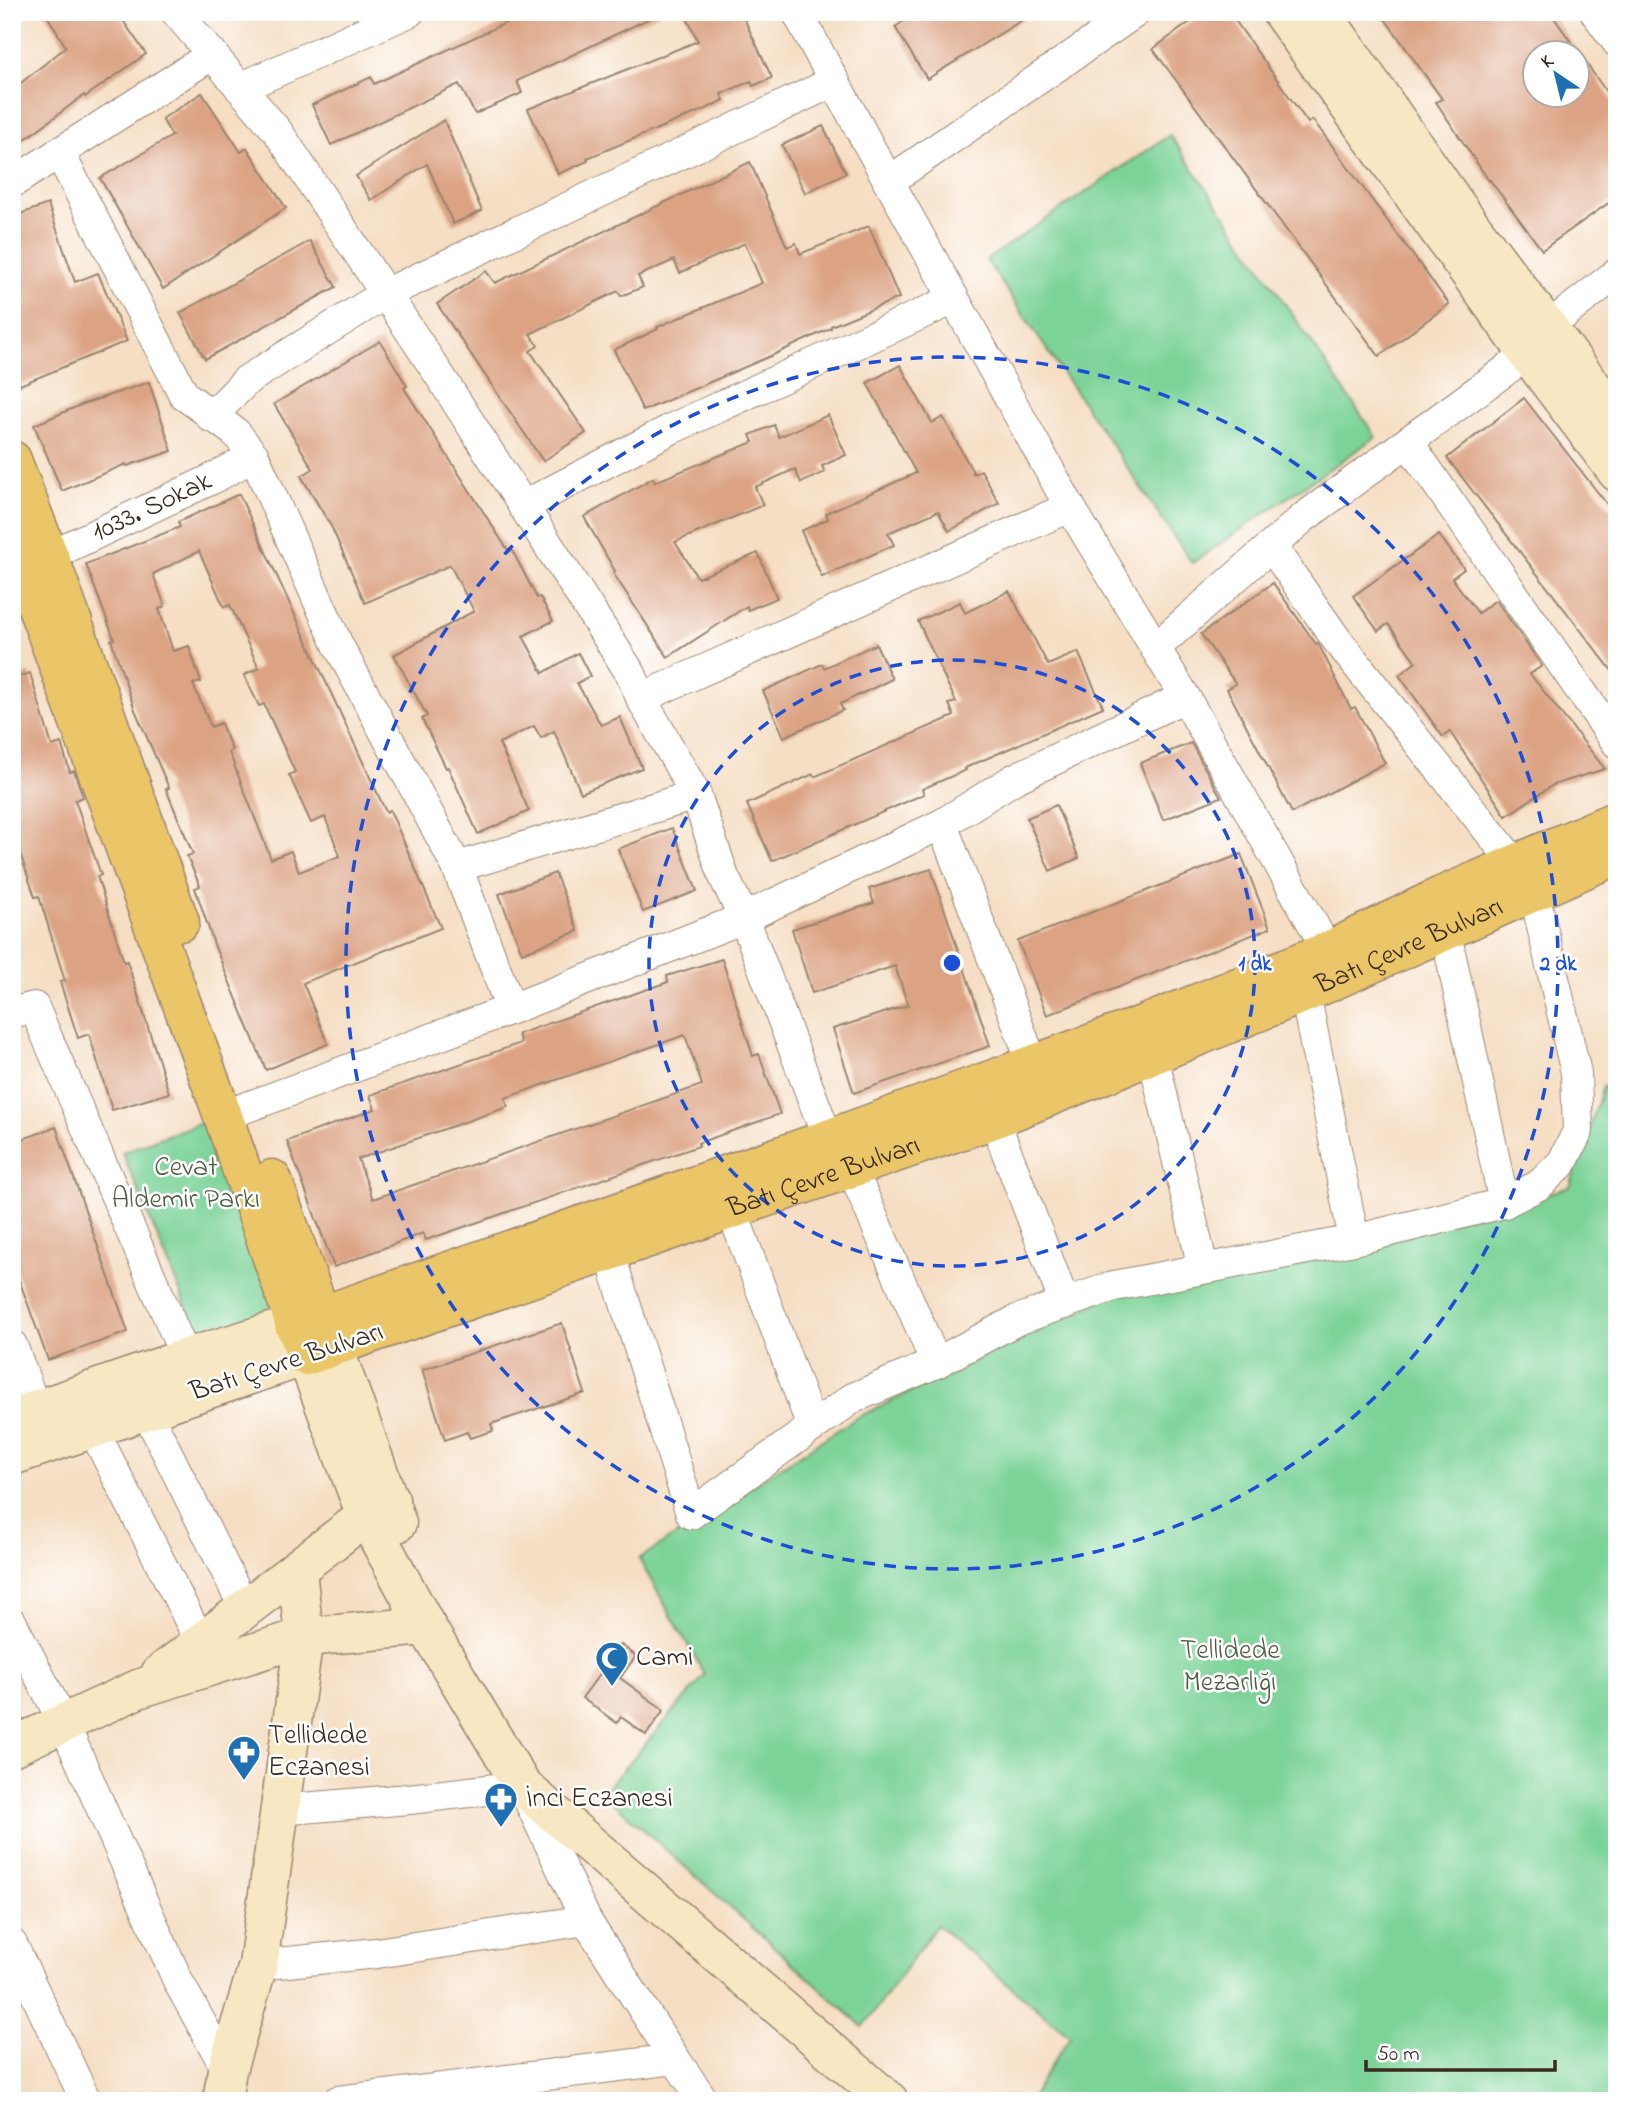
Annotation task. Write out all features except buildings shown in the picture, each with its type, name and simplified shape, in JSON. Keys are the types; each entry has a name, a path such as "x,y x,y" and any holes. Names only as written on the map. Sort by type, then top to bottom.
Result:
{"main road":[{"path":"12,460 24,559 235,1111 313,1336"},
{"name":"Batı Çevre Bulvarı","path":"313,1336 579,1224 840,1153 994,1119 1305,993 1445,929 1617,820"},
{"name":"Batı Çevre Bulvarı","path":"313,1336 609,1252 732,1208 840,1153 1033,1065 1328,951 1441,896 1617,855"}],"street":[{"path":"176,12 278,132 631,674 641,698 696,795 724,877 744,918 840,1153 936,1363"},
{"path":"240,88 409,12"},
{"path":"797,12 888,182 1070,507 1185,697 1328,951 1305,993 1354,1240"},
{"path":"888,182 1136,12"},
{"path":"1281,12 1538,340 1617,419"},
{"path":"1321,12 1460,211 1617,472"},
{"path":"1595,12 1617,42"},
{"path":"12,183 213,54"},
{"path":"211,417 247,380 385,294 833,82"},
{"path":"59,152 184,395 236,433 254,456 338,645 457,866 511,1009"},
{"path":"1155,648 1303,518 1408,442 1538,340 1617,273"},
{"path":"523,506 671,429 954,299"},
{"path":"1408,442 1617,743"},
{"name":"1033. Sokak","path":"24,559 212,479 254,456"},
{"path":"641,698 1070,507"},
{"path":"609,1252 691,1514 853,1398 936,1363 1017,1320 1114,1286 1354,1240 1504,1203 1539,1185 1562,1163 1578,1131 1576,1073 1525,878 1337,640 1271,546"},
{"path":"235,1111 511,1009 744,918 942,824 1014,779 1185,697"},
{"path":"457,866 696,795"},
{"path":"942,824 1033,1065"},
{"path":"1445,929 1504,1203"},
{"path":"12,1013 34,1007 186,1358"},
{"path":"1153,1056 1203,1268"},
{"path":"994,1119 1065,1304"},
{"path":"732,1208 812,1427"},
{"path":"313,1336 426,1626 522,1786 586,1920 675,2059 692,2096"},
{"name":"Batı Çevre Bulvarı","path":"24,1414 186,1358 313,1336"},
{"name":"Batı Çevre Bulvarı","path":"12,1456 146,1410 313,1336"},
{"path":"12,1345 24,1414"},
{"path":"146,1410 245,1609"},
{"path":"93,1429 201,1643"},
{"path":"138,1689 378,1508"},
{"path":"225,2085 258,1965 304,1637 297,1569"},
{"path":"12,1623 63,1722 225,2085"},
{"path":"12,1747 138,1689 304,1637 426,1626"},
{"path":"279,1810 522,1786 889,2101"},
{"path":"258,1965 377,1953 586,1920"},
{"path":"12,1944 86,2101"},
{"path":"338,2101 675,2059"}],"green space":[{"path":"1170,135 1376,437 1192,563 986,260"},
{"name":"Tellidede Mezarlığı","path":"1617,1080 1617,2101 1029,2101 1070,2036 937,1925 863,2027 603,1793 705,1675 639,1559 856,1418 1111,1296 1416,1232 1570,1187 1603,1087"},
{"name":"Cevat Aldemir Parkı","path":"210,1119 289,1310 202,1344 122,1152"}],"place":[{"name":"Cami","path":"612,1688"},
{"name":"Tellidede Eczanesi","path":"244,1782"},
{"name":"İnci Eczanesi","path":"501,1829"}]}
